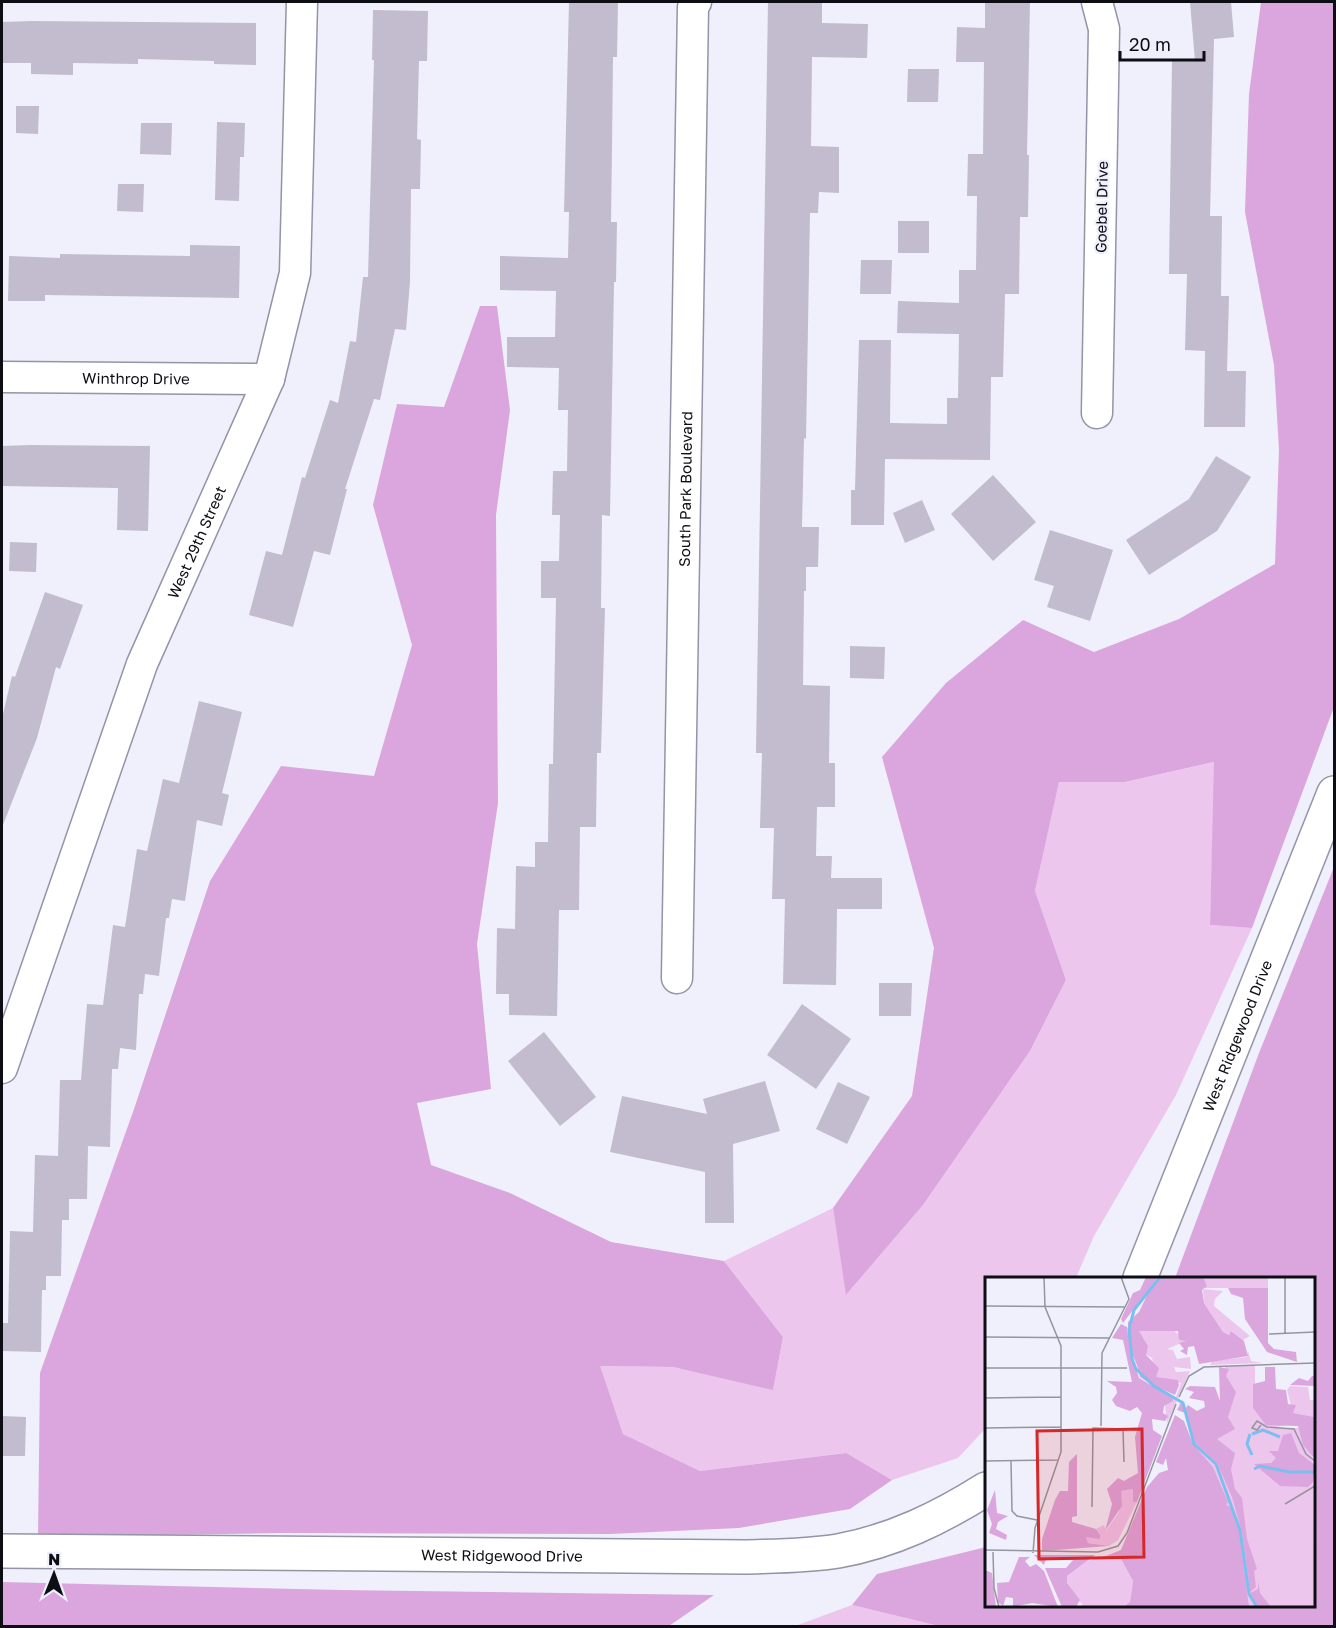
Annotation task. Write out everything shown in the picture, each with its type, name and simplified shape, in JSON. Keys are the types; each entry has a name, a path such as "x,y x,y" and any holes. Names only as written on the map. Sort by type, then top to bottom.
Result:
{"street":[{"name":"West 29th Street","path":"2,1068 142,664 269,379 295,273 302,2"},
{"name":"South Park Boulevard","path":"677,978 692,38 693,7 696,2"},
{"name":"Goebel Drive","path":"1096,2 1104,29 1098,413"},
{"name":"Winthrop Drive","path":"2,377 269,379"},
{"name":"West Ridgewood Drive","path":"1140,1277 1335,793"},
{"name":"West Ridgewood Drive","path":"2,1551 793,1556 838,1551 883,1540 922,1526 985,1489"}],"shaded area":[{"path":"1261,2 1334,2 1334,707 1252,928 1210,925 1214,762 1125,782 1059,782 1035,891 1066,980 1030,1051 923,1205 846,1295 833,1208 912,1096 934,948 882,757 946,683 1023,620 1094,652 1179,619 1275,564 1279,450 1274,365 1245,212 1249,94"},
{"path":"480,306 497,306 510,410 496,515 498,803 477,944 491,1089 417,1103 431,1165 510,1193 611,1242 724,1261 783,1337 773,1390 673,1367 600,1366 623,1434 700,1471 846,1453 892,1480 850,1509 739,1528 610,1534 279,1533 38,1537 40,1373 134,1109 210,881 281,766 374,776 412,645 373,505 397,404 444,407"},
{"path":"1215,762 1210,925 1252,928 1176,1095 1094,1236 1076,1277 985,1277 985,1429 958,1458 892,1480 845,1453 700,1471 623,1434 599,1366 673,1367 773,1389 783,1337 724,1261 833,1208 847,1294 923,1205 1030,1051 1066,980 1035,891 1059,781 1125,782"},
{"path":"1334,867 1334,1626 939,1626 852,1605 877,1574 985,1547 985,1607 1315,1607 1315,1277 1175,1277 1259,1053"},
{"path":"2,1582 341,1590 714,1595 669,1626 2,1626"},
{"path":"852,1605 939,1626 795,1626"}],"building":[{"path":"569,2 618,2 617,57 613,57 611,222 617,222 610,516 602,515 601,608 605,608 601,753 597,753 596,827 580,827 579,910 559,910 557,1016 509,1015 509,994 496,994 497,928 515,929 516,866 535,867 535,842 548,842 549,764 553,764 556,598 541,598 541,561 559,561 560,515 552,515 553,471 567,471 568,410 558,410 559,368 507,367 507,337 555,337 556,291 500,290 500,256 568,258 569,212 564,212"},
{"path":"768,2 822,2 822,23 868,24 867,58 812,57 811,146 839,147 839,193 819,192 818,213 810,213 802,527 819,527 818,567 806,567 803,685 830,686 829,763 835,763 835,807 817,807 816,856 832,856 831,878 882,878 882,909 837,909 836,985 783,984 785,899 772,899 774,828 760,828 762,753 756,753"},
{"path":"985,2 1030,2 1028,217 1020,217 1019,294 1005,294 1003,377 991,377 990,460 885,459 884,525 851,525 851,490 855,490 859,340 891,340 890,423 947,424 947,398 958,398 959,334 897,333 898,301 959,303 959,270 976,270 977,196 967,196 968,154 983,154 984,62 956,62 957,27 985,28"},
{"path":"1190,2 1231,2 1234,37 1214,39 1210,216 1222,216 1221,296 1229,296 1227,371 1246,371 1245,427 1204,427 1205,351 1185,350 1187,274 1169,274 1172,61 1195,61"},
{"path":"373,10 428,11 427,61 419,61 417,139 421,140 420,189 411,189 410,282 406,330 395,329 380,400 374,399 345,489 347,489 330,555 314,551 293,627 249,615 266,551 282,555 302,477 305,478 330,400 338,403 350,341 356,342 363,277 368,277 374,60 372,60"},
{"path":"2,22 256,23 256,65 214,64 214,61 138,59 138,64 73,63 73,75 31,74 31,63 2,63"},
{"path":"908,69 939,69 938,102 907,102"},
{"path":"16,106 39,106 38,134 16,133"},
{"path":"217,122 245,123 244,157 240,157 239,201 215,200"},
{"path":"141,123 172,123 171,155 140,154"},
{"path":"118,184 144,184 143,212 117,211"},
{"path":"898,221 929,221 929,253 898,253"},
{"path":"190,245 240,246 239,298 45,295 45,301 8,301 9,256 60,258 60,254 190,256"},
{"path":"861,260 892,260 891,294 860,294"},
{"path":"2,446 150,446 148,531 117,530 118,488 2,486"},
{"path":"1216,456 1251,477 1217,531 1149,575 1126,540 1189,499"},
{"path":"993,475 1036,522 993,561 951,514"},
{"path":"922,500 935,530 905,543 893,513"},
{"path":"1050,530 1113,550 1090,621 1047,607 1054,586 1034,580"},
{"path":"10,542 37,543 36,572 9,571"},
{"path":"45,592 83,605 60,669 56,667 37,738 2,825 2,718 12,676 15,677"},
{"path":"850,646 885,647 884,679 850,678"},
{"path":"199,701 242,712 222,793 229,795 222,826 197,820 185,901 172,899 169,918 166,918 159,976 145,974 143,994 139,994 136,1050 120,1048 118,1069 112,1069 110,1147 88,1146 87,1199 69,1199 69,1220 62,1220 61,1276 46,1276 46,1290 42,1290 41,1352 2,1351 2,1323 8,1323 10,1231 33,1232 35,1155 58,1156 60,1080 81,1080 87,1004 103,1005 113,925 125,927 137,849 147,851 163,779 179,783"},
{"path":"879,983 912,983 911,1016 879,1016"},
{"path":"802,1004 851,1039 816,1089 767,1055"},
{"path":"544,1032 596,1097 560,1126 508,1061"},
{"path":"765,1081 780,1131 733,1144 734,1223 705,1223 705,1172 610,1152 622,1096 707,1114 703,1099"},
{"path":"838,1082 870,1097 847,1144 816,1129"},
{"path":"2,1416 26,1417 25,1456 2,1456"}]}
